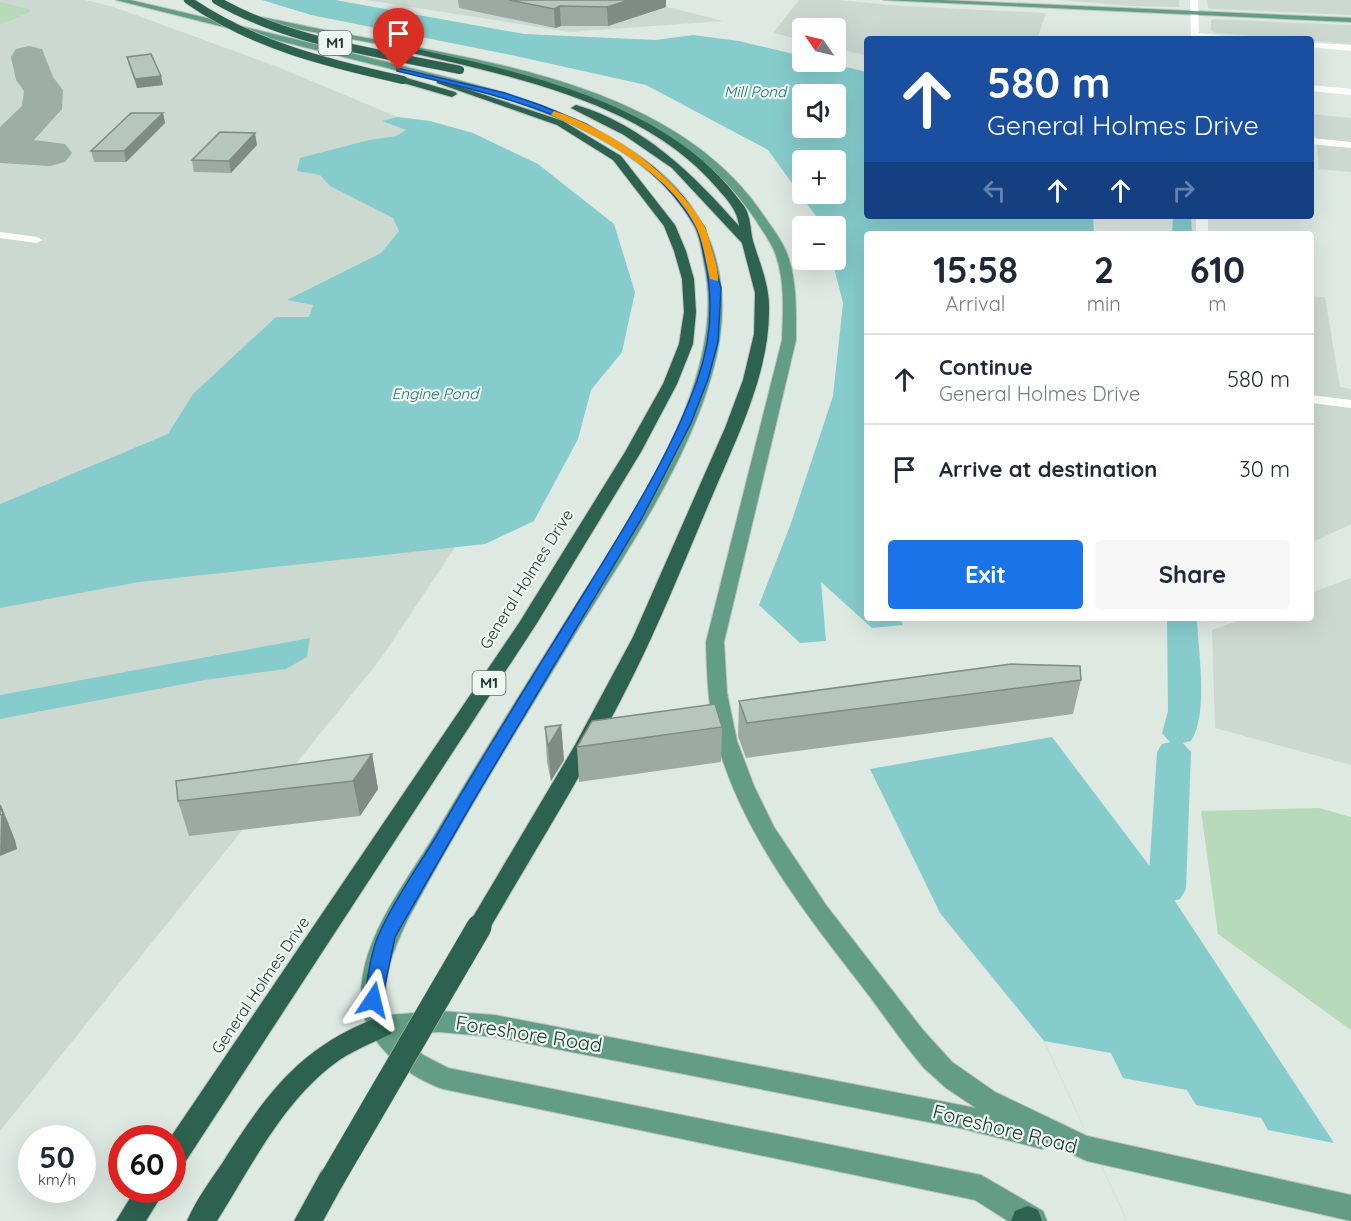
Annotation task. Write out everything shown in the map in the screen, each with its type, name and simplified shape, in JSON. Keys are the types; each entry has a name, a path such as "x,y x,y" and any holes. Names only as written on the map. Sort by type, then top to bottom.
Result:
{"highway":[{"name":"M1","path":"188,0 217,20 272,45 489,106 551,132"},
{"name":"M1","path":"216,0 252,18 290,32 460,70 543,94 623,131 684,173 746,240"},
{"name":"M1","path":"308,1221 619,684 709,484 748,380 763,314 759,274 746,240 743,212 726,191 685,153 638,123 614,111 517,75 385,44"},
{"name":"General Holmes Drive","path":"186,1137 528,623 633,452 670,384 686,344 690,312 688,279 669,225 616,158 560,123 440,81"},
{"name":"M1","path":"607,165 634,182"},
{"path":"201,1221 272,1113 308,1070 340,1047 382,1027"},
{"path":"130,1221 143,1203"}],"main road":[{"path":"120,0 262,33 440,81 502,94 537,106 583,126 651,170 681,198 702,229 717,288 713,342 703,379 685,423 636,518 465,801 387,936 373,1000 382,1027 411,1060 443,1078 981,1188 1029,1221"},
{"name":"M1","path":"174,0 385,44"},
{"path":"888,0 1351,20"},
{"path":"385,44 443,53 523,72 618,105 691,148 720,171 746,196 780,247 789,290 789,340 715,642 714,681 729,754 760,822 805,897 883,994 927,1057 960,1084 992,1104 1087,1149"},
{"name":"Foreshore Road","path":"382,1027 408,1021 439,1019 495,1026 964,1117 1087,1149 1351,1208"}],"street":[{"path":"1194,0 1195,36"},
{"path":"1314,45 1351,48"},
{"path":"1314,88 1351,92"},
{"path":"1314,141 1351,145"},
{"path":"0,235 37,240"},
{"path":"1314,399 1351,404"}],"shaded area":[{"path":"0,0 85,0 114,7 278,67 510,164 619,301 382,657 0,1131"},
{"path":"366,0 640,0 723,21 570,32"},
{"path":"799,0 838,0 902,6 1046,13 1038,36 864,36 864,55 846,51 846,18 792,18 792,38 773,33"},
{"path":"1062,0 1179,0 1179,7 1130,6"},
{"path":"1207,0 1351,0 1351,15 1212,9 1208,8"},
{"path":"1211,20 1351,25 1351,44 1314,41 1314,36 1253,36 1216,33 1211,30"},
{"path":"1314,114 1351,118 1351,172 1319,169 1316,136 1314,136"},
{"path":"1314,296 1325,297 1340,387 1351,389 1351,524 1314,542"},
{"path":"1351,578 1351,765 1215,728 1212,630 1237,621 1314,621 1314,592"}],"green space":[{"path":"0,2 29,9 30,12 0,25"},
{"path":"1319,808 1351,817 1351,1030 1218,934 1201,811"}],"water":[{"name":"Mill Pond","path":"262,0 335,0 524,34 656,40 693,35 739,41 792,54 792,72 846,72 846,67 864,71 864,219 1093,219 1094,231 864,231 864,621 821,582 826,641 800,643 759,605 790,526 833,396 843,303 835,270 846,270 846,216 816,216 807,204 846,204 846,150 792,150 792,183 768,150 646,85 311,15"},
{"name":"Engine Pond","path":"398,117 430,121 473,133 538,164 614,224 635,292 622,352 591,390 578,439 534,521 485,544 139,582 0,608 0,504 168,434 193,394 276,317 309,317 313,305 287,300 381,253 399,231 393,218 330,186 320,175 297,171 300,158 369,140 396,136 406,130 382,121"},
{"name":"Mill Pond","path":"864,621 901,621 903,625 872,628"},
{"path":"310,638 307,657 286,669 205,680 0,719 0,695"},
{"path":"1052,737 1167,889 1334,1143 1351,1174 1127,1221 1044,1041 940,913 870,769"}],"pier":[{"path":"1044,1041 1111,1053 1123,1078 1187,1090 1196,1105 1261,1118 1268,1130 1334,1143 1351,1170 1351,1221 1127,1221"}],"building":[{"path":"509,0 630,0 607,7 560,6 554,9"},
{"path":"151,54 161,76 135,79 127,57"},
{"path":"131,113 163,113 124,151 91,151"},
{"path":"220,132 255,133 229,161 192,160"},
{"path":"1011,664 1080,666 1081,680 747,723 739,701"},
{"path":"715,704 722,727 577,747 592,721"},
{"path":"561,725 548,746 545,727"},
{"path":"372,754 353,781 178,801 176,781"}],"waterway":[{"path":"1182,219 1182,231"},
{"path":"1179,733 1184,711 1182,621"},
{"path":"1167,889 1174,752"}],"taxiway":[{"path":"29,57 35,80 44,90 42,109 2,148 9,152 50,153"}],"slow traffic":[{"path":"554,113 583,126 621,148 651,170 681,198 702,229 714,279"}],"route":[{"path":"373,1000 376,976 387,936 465,801 636,518 685,423 703,379 713,342 717,288 702,229 681,198 651,170 621,148 583,126 537,106 502,94 399,70"}]}
